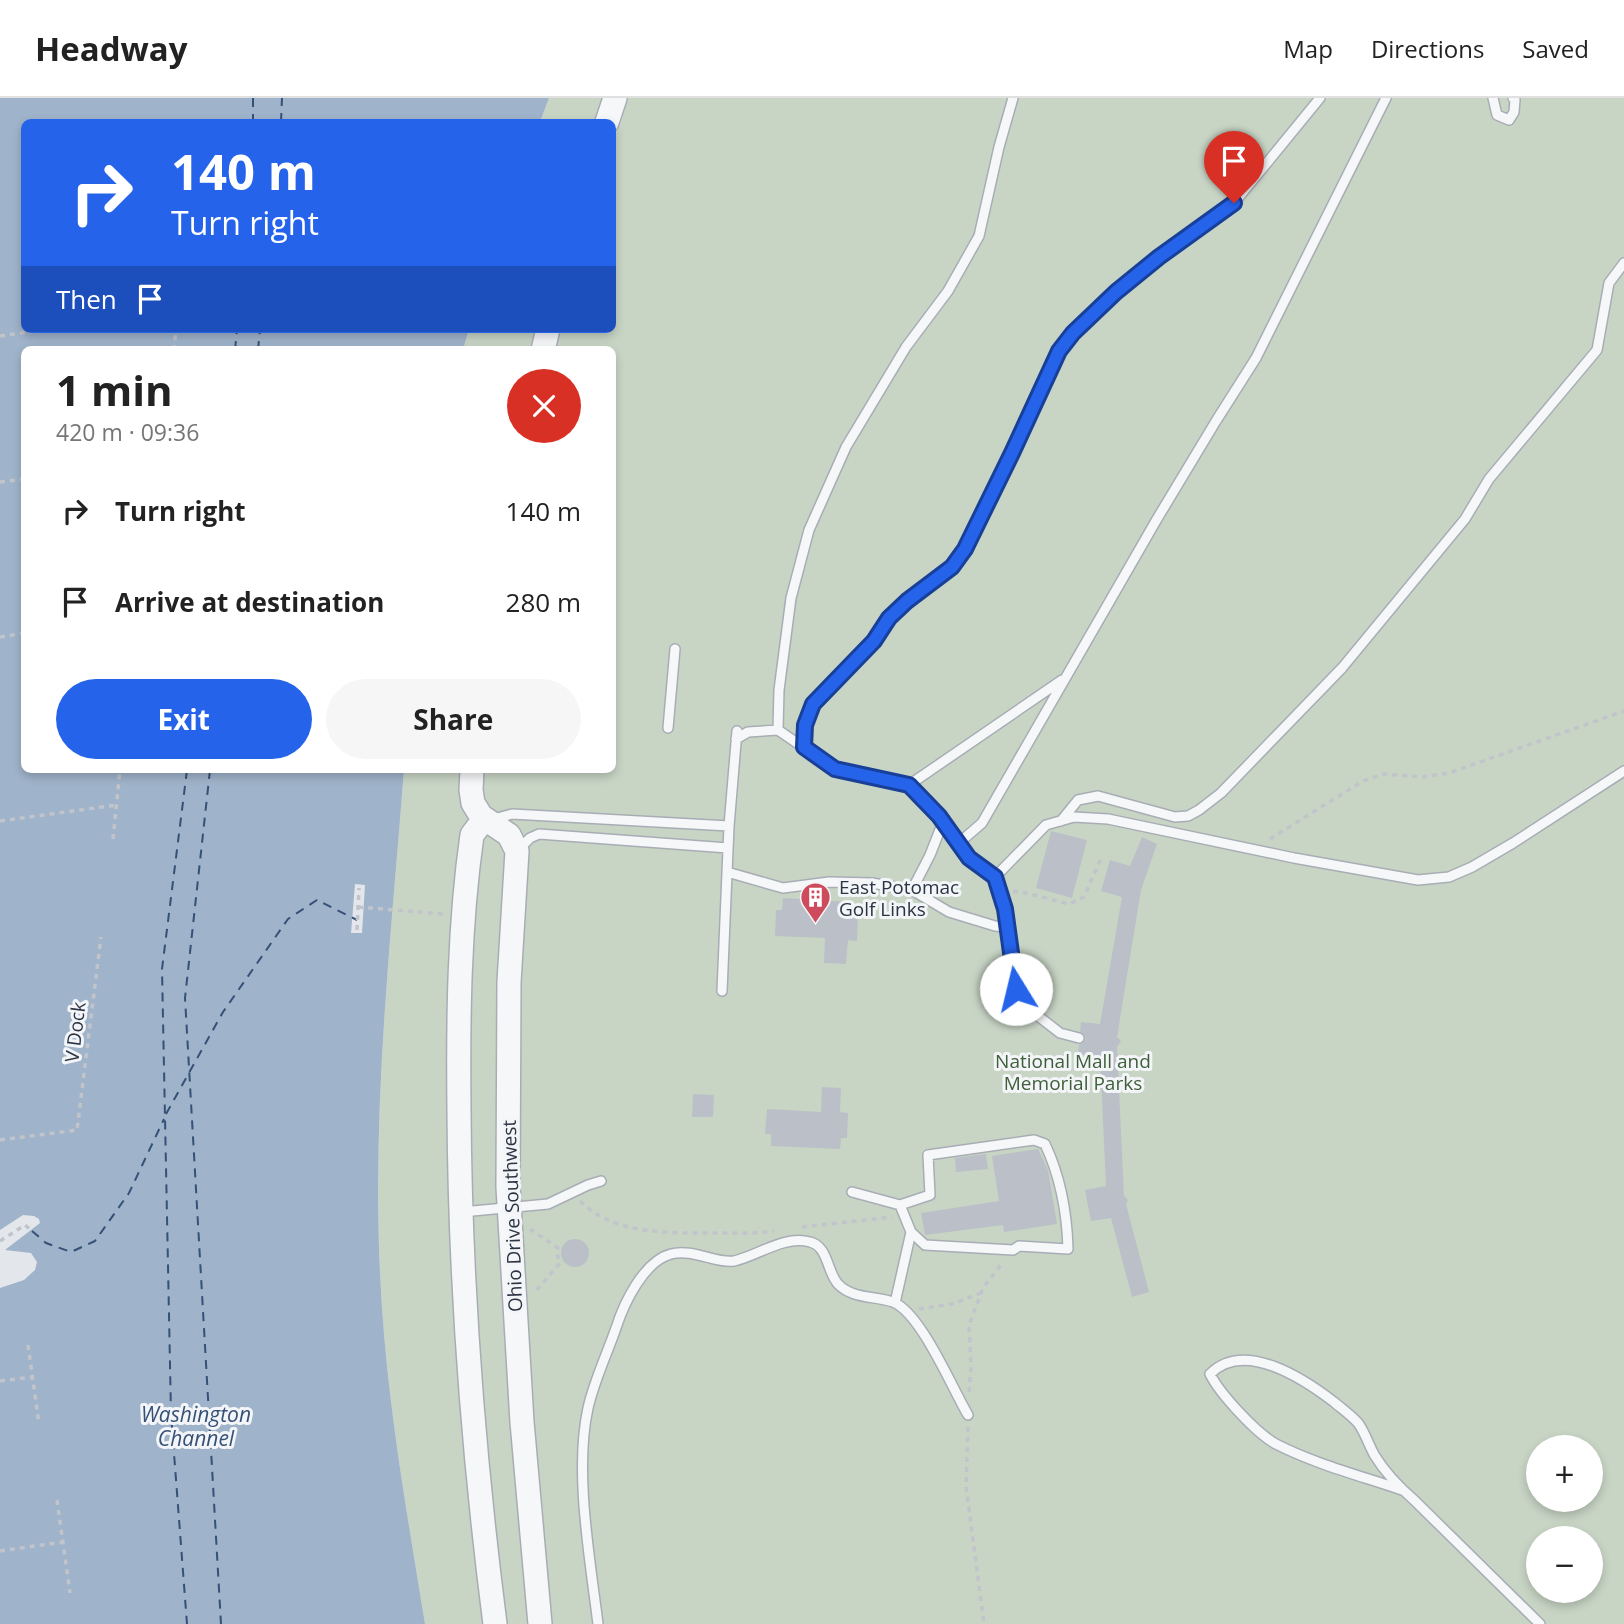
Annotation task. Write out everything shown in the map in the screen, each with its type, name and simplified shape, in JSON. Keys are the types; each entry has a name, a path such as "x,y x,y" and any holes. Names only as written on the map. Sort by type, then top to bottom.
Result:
{"street":[{"path":"608,119 615,98"},
{"path":"472,773 472,803 487,820 509,835 517,851"},
{"path":"487,820 472,835 463,916 458,1016 460,1212 467,1358 495,1624"},
{"name":"Ohio Drive Southwest","path":"517,851 509,982 522,1422 540,1624"}],"lane":[{"path":"778,730 779,690 791,598 809,530 846,447 906,347 948,291 979,236 1013,98"},
{"path":"804,747 805,725 813,704 874,641 889,618 952,567 965,549 1059,351 1073,333 1116,292 1159,257 1234,203 1320,98"},
{"path":"959,844 982,823 1063,679 1256,358 1386,98"},
{"path":"1493,98 1497,115 1509,120 1514,112 1513,98"},
{"path":"1061,821 1078,800 1098,796 1175,817 1188,816 1221,793 1342,668 1457,528 1489,479 1597,350 1609,283 1624,263"},
{"path":"668,729 675,649"},
{"path":"909,785 1063,679"},
{"path":"722,991 729,826 737,735 778,730 835,769 909,785 943,822 969,858 995,877 1005,909 1016,989 1038,1016 1060,1032 1079,1038"},
{"path":"995,877 1046,825 1074,817 1108,819 1418,880 1449,877 1513,843 1624,771"},
{"path":"487,820 512,814 729,826"},
{"path":"912,890 943,822"},
{"path":"517,851 530,838 539,834 728,848"},
{"path":"727,872 783,888 829,882 872,883 912,890 949,912 995,926 1007,926"},
{"path":"852,1192 900,1205 930,1195 928,1155 1034,1140 1045,1144 1056,1168 1068,1219 1068,1249 1019,1246 1013,1250 925,1245 911,1232 900,1205"},
{"path":"460,1212 517,1217 601,1181"},
{"path":"895,1303 911,1232"},
{"path":"598,1624 586,1525 583,1446 588,1407 623,1306 654,1263 671,1254 691,1253 732,1262 790,1241 811,1242 822,1250 839,1285 858,1295 895,1303 915,1319 968,1415"},
{"path":"1402,1490 1273,1442 1216,1387 1210,1374 1218,1366 1243,1360 1276,1367 1307,1382 1359,1424 1388,1477 1402,1490 1540,1624"}],"path":[{"path":"0,335 21,332"},
{"path":"0,482 21,479"},
{"path":"0,637 21,634"},
{"path":"1248,848 1275,837 1363,781 1384,774 1422,777 1449,773 1624,711"},
{"path":"113,839 120,773"},
{"path":"0,821 117,805"},
{"path":"1000,894 1018,891 1069,904 1084,897 1102,856"},
{"path":"357,930 359,888"},
{"path":"358,907 463,916"},
{"name":"V Dock","path":"0,1140 77,1130 101,937"},
{"path":"572,1193 589,1210 619,1225 665,1233 761,1233 783,1230"},
{"path":"794,1228 904,1216"},
{"path":"517,1217 558,1248 560,1263 530,1296"},
{"path":"0,1241 25,1225 32,1231"},
{"path":"984,1624 966,1486 971,1367 969,1325 981,1293 1013,1250"},
{"path":"904,1310 952,1304 981,1293"},
{"path":"29,1345 39,1424"},
{"path":"0,1381 33,1377"},
{"path":"57,1500 70,1593"},
{"path":"0,1551 63,1542"}],"green space":[{"name":"National Mall and Memorial Parks","path":"549,98 1624,98 1624,1624 425,1624 386,1361 378,1209 384,1021 404,773 616,773 616,346 464,346 468,333 616,333 616,119 541,119"}],"water":[{"name":"Washington Channel","path":"0,98 549,98 541,119 21,119 21,333 468,333 464,346 21,346 21,773 404,773 384,1021 378,1209 386,1361 425,1624 0,1624"}],"pier":[{"path":"355,884 365,885 362,933 351,933"},
{"path":"23,1215 34,1216 40,1223 5,1250 31,1253 37,1262 35,1270 24,1280 0,1288 0,1230"}],"building":[{"path":"1051,831 1087,840 1072,898 1036,888"},
{"path":"1142,837 1157,844 1141,890 1117,1037 1121,1041 1117,1047 1124,1196 1128,1200 1126,1204 1149,1292 1132,1297 1111,1218 1091,1221 1085,1190 1106,1186 1100,1055 1078,1055 1079,1045 1086,1039 1080,1031 1081,1022 1100,1024 1122,897 1101,891 1110,860 1130,866"},
{"name":"East Potomac Golf Links","path":"783,898 853,902 852,914 858,914 857,941 848,940 846,964 824,963 825,938 775,936 776,910 782,910"},
{"path":"822,1087 841,1088 840,1112 848,1113 847,1138 841,1138 840,1149 771,1146 771,1134 765,1134 767,1109 821,1112"},
{"path":"693,1094 714,1095 713,1117 692,1117"},
{"path":"1038,1149 1048,1170 1057,1224 1004,1232 1003,1225 925,1235 921,1213 999,1201 992,1156"},
{"path":"986,1154 988,1169 956,1172 955,1158"},
{"path":"575,1239 585,1243 589,1253 585,1263 575,1267 565,1263 561,1253 565,1243"}],"ferry route":[{"path":"253,98 253,119"},
{"path":"281,119 282,98"},
{"path":"235,346 237,333"},
{"path":"258,346 260,333"},
{"path":"187,773 162,969 171,1414 187,1624"},
{"path":"210,773 185,998 221,1624"},
{"path":"166,1114 223,1012 288,919 317,900 357,920"},
{"path":"32,1231 46,1243 71,1252 95,1241 129,1193 164,1119"}],"place":[{"name":"East Potomac Golf Links","path":"816,925"}],"route":[{"path":"1016,989 1005,909 995,877 969,858 939,816 909,785 835,769 804,747 805,725 813,704 874,641 889,618 952,567 965,549 1059,351 1073,333 1116,292 1159,257 1234,203"}]}
